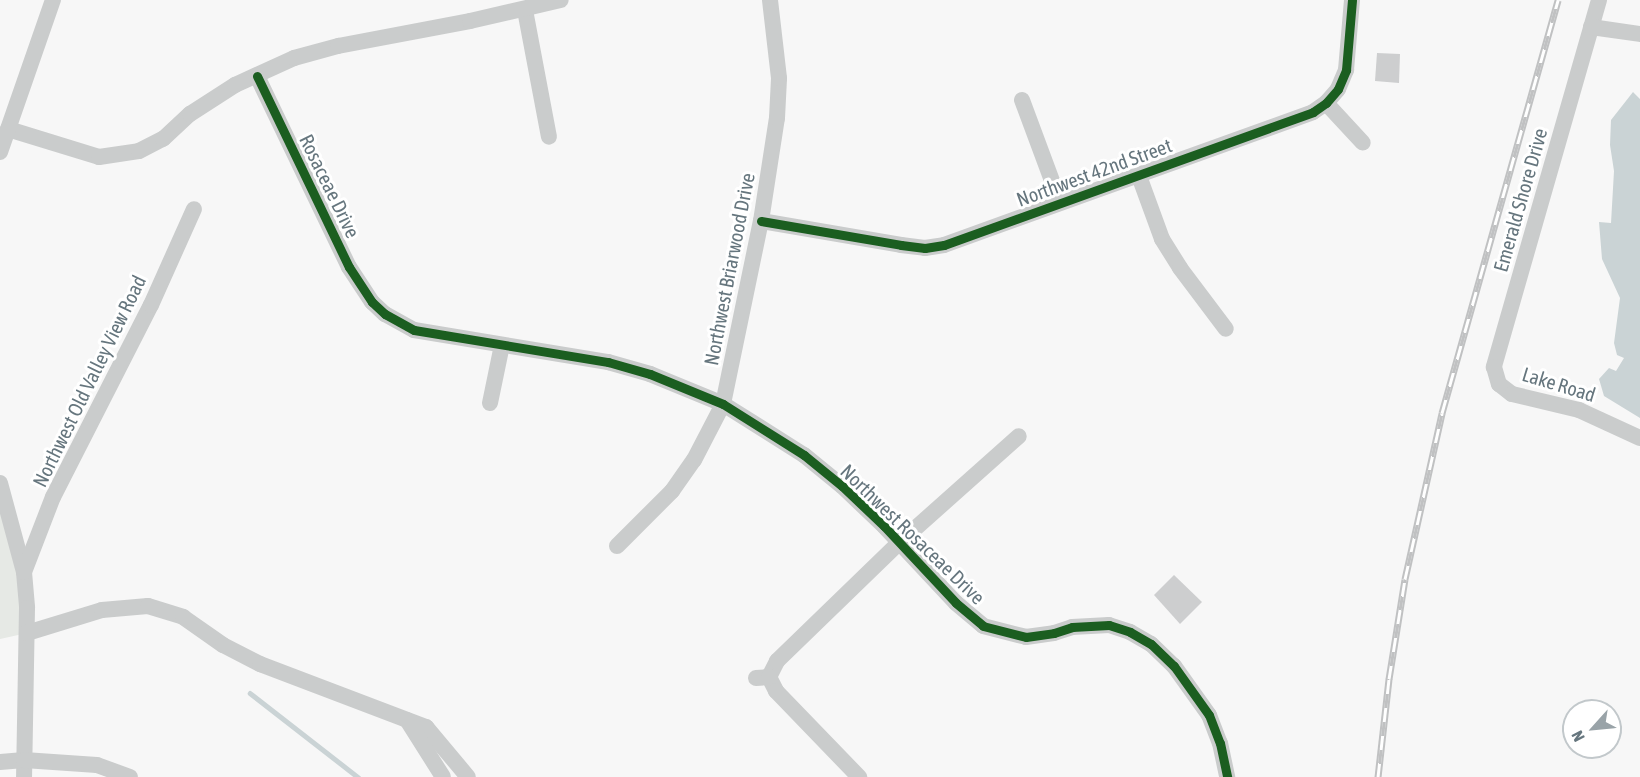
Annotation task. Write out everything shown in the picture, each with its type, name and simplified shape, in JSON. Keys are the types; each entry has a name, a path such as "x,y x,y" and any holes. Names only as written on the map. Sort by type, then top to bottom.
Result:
{"street":[{"path":"0,152 54,0"},
{"path":"8,129 82,154 99,157 140,151 163,140 213,98 235,84 316,51 525,10 561,0"},
{"name":"Northwest Briarwood Drive","path":"617,546 672,491 694,460 723,404 761,221 777,118 779,78 770,0"},
{"name":"Northwest 42nd Street","path":"761,221 925,248 964,239 1060,202 1139,176 1313,112 1326,103 1338,89 1346,70 1352,0"},
{"name":"Emerald Shore Drive","path":"1499,384 1494,367 1599,0"},
{"path":"525,10 549,137"},
{"path":"1591,27 1640,34"},
{"name":"Rosaceae Drive","path":"257,76 349,267 378,308"},
{"path":"1022,100 1060,202"},
{"path":"1326,103 1363,143"},
{"path":"1139,176 1161,239 1226,329"},
{"name":"Northwest Old Valley View Road","path":"24,572 53,497 151,305 194,209"},
{"name":"Northwest Rosaceae Drive","path":"378,308 414,330 608,362 650,374 723,404 804,455 842,486 900,542 956,603 983,626 1026,637 1054,633 1072,627 1109,625 1130,632 1151,644 1174,666 1209,715 1220,743 1227,777"},
{"path":"490,403 502,345"},
{"name":"Lake Road","path":"1499,384 1512,394 1579,410 1640,438"},
{"path":"859,777 763,677 900,542 1019,436"},
{"path":"0,483 24,572 27,633 24,777"},
{"path":"27,633 102,610 148,606 183,617 223,645 260,664 426,727 468,777"},
{"path":"407,720 443,777"},
{"path":"0,762 24,759 97,765 130,777"}],"shaded area":[{"path":"1633,92 1640,99 1640,418 1604,396 1599,379 1609,368 1616,371 1624,358 1617,355 1614,343 1620,298 1602,259 1599,222 1611,223 1614,171 1610,145 1611,120"},
{"path":"6,505 27,633 0,639 0,507"}],"building":[{"path":"1377,53 1400,54 1399,83 1375,81"},
{"path":"1174,575 1202,602 1180,624 1154,595"}],"waterway":[{"path":"250,693 358,777"}],"railway":[{"path":"1378,777 1389,679 1405,579 1442,413 1558,0"}],"cycle path":[{"path":"761,221 901,245 925,248 944,245 1313,112 1326,103 1338,89 1346,70 1352,0"},
{"path":"257,76 349,267 372,302 385,314 414,330 608,362 650,374 723,404 804,455 842,486 884,526 956,603 983,626 1026,637 1054,633 1072,627 1109,625 1130,632 1151,644 1174,666 1209,715 1220,743 1227,777"}]}
